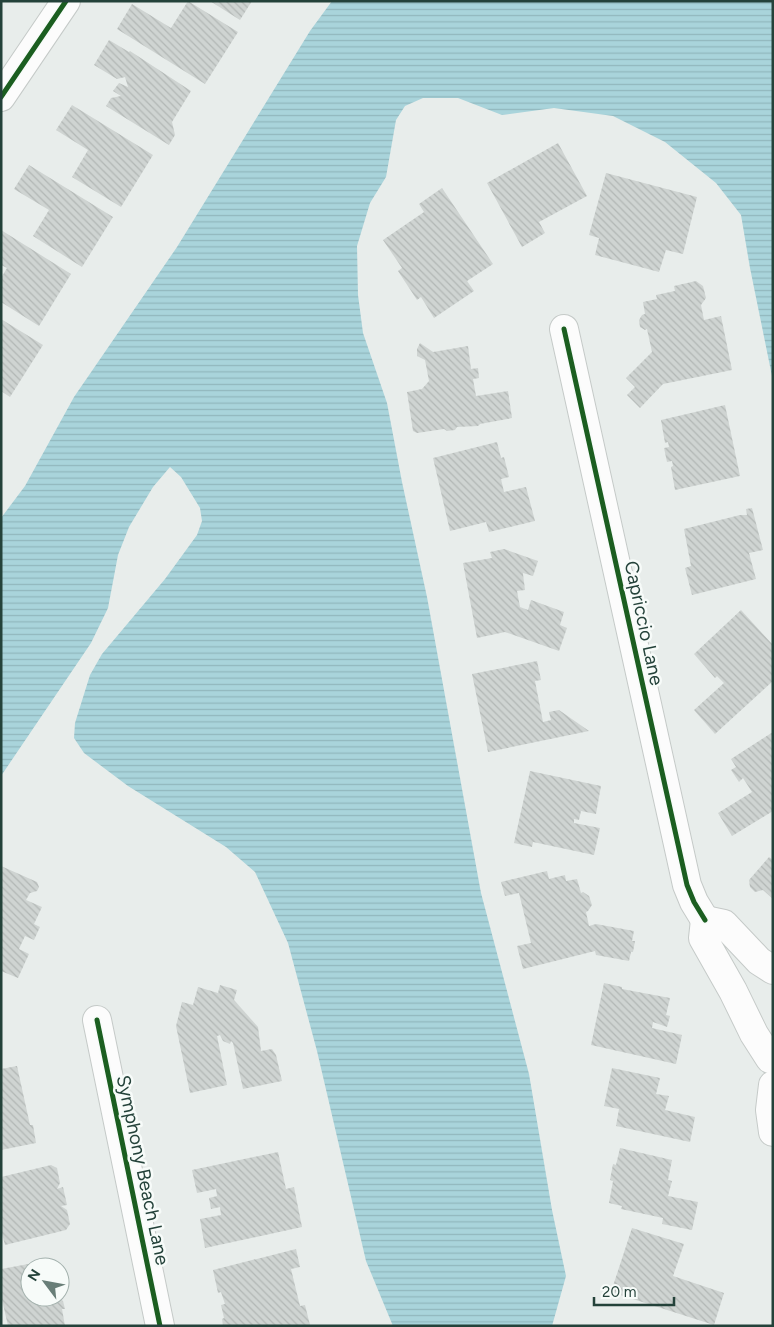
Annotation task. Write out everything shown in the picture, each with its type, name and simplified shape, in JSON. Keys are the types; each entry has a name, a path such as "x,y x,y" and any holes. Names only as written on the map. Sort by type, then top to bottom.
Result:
{"street":[{"path":"1,97 66,1"},
{"name":"Capriccio Lane","path":"564,328 687,885 694,902 705,920 703,938 754,1034 772,1062"},
{"path":"705,920 724,924 759,961 773,970"},
{"name":"Symphony Beach Lane","path":"97,1020 160,1326"},
{"path":"772,1062 770,1110 773,1132"}],"water":[{"path":"332,1 773,1 773,381 741,215 716,183 665,142 613,116 554,108 502,115 458,98 423,98 405,106 396,120 386,177 370,203 357,246 358,295 363,333 387,403 427,597 481,893 529,1074 552,1210 566,1276 552,1326 393,1326 366,1261 317,1051 288,943 255,872 226,847 128,786 84,753 74,738 75,723 90,675 102,654 165,579 197,535 202,521 200,508 181,477 170,467 153,487 129,527 118,555 108,608 91,643 1,776 1,518 25,486 74,397 177,247 310,31"}],"building":[{"path":"188,1 238,32 205,84 117,29 132,4 171,28"},
{"path":"210,1 252,1 240,20"},
{"path":"109,40 130,51 191,91 172,122 175,135 169,145 106,106 111,98 121,96 113,91 119,83 128,87 125,77 117,79 94,65"},
{"path":"72,105 153,155 121,207 72,177 88,150 56,130"},
{"path":"558,143 587,196 539,222 545,233 522,247 487,183"},
{"path":"29,165 113,217 82,267 33,236 49,210 14,189"},
{"path":"606,173 697,197 683,254 666,250 659,272 595,255 599,238 589,235"},
{"path":"442,188 493,264 467,281 474,291 434,318 421,297 417,300 398,271 402,268 383,240 424,212 419,204"},
{"path":"1,230 71,274 39,326 1,302 1,278 7,268 1,265"},
{"path":"696,281 703,286 706,298 701,305 704,320 721,316 732,370 663,384 640,408 627,395 635,387 626,378 652,352 647,329 645,330 640,327 639,320 645,314 643,302 657,299 656,295 675,291 674,286"},
{"path":"1,319 43,345 10,397 1,391"},
{"path":"420,343 433,352 468,346 471,369 478,368 479,378 473,379 476,396 508,391 512,418 478,426 457,427 455,430 447,431 444,429 417,433 413,431 407,392 422,389 429,381 425,360 417,356 417,349"},
{"path":"725,405 740,476 675,490 671,467 673,466 672,461 667,462 664,448 669,447 668,442 665,443 661,420"},
{"path":"497,442 501,458 504,457 509,477 501,479 504,492 526,487 535,521 489,532 486,522 450,531 433,458"},
{"path":"752,508 763,550 749,553 756,579 692,595 685,568 691,566 684,529 740,515 747,515 746,509"},
{"path":"504,549 538,561 533,576 523,573 525,590 517,591 520,607 528,610 531,600 564,612 560,625 567,628 559,651 505,632 477,638 463,563 492,558 490,552"},
{"path":"741,610 773,645 773,681 715,734 694,710 724,683 717,676 715,678 694,654"},
{"path":"537,661 541,680 535,681 543,722 551,720 549,712 559,710 589,731 488,752 472,674"},
{"path":"773,732 773,811 732,836 718,813 752,792 743,778 739,782 731,770 736,767 731,759"},
{"path":"530,771 601,786 596,814 581,811 579,820 574,819 574,823 600,828 594,855 533,842 532,847 514,843"},
{"path":"769,857 773,860 773,899 763,890 755,892 750,887 749,880"},
{"path":"1,866 37,882 39,887 37,891 30,893 26,900 42,907 34,924 40,927 34,940 25,936 19,949 29,954 18,978 1,971"},
{"path":"547,871 549,879 565,875 566,881 577,879 581,893 583,892 589,896 592,905 586,912 589,926 596,924 634,931 632,941 635,941 629,961 596,955 595,951 523,969 517,946 531,943 519,893 505,896 501,882"},
{"path":"604,983 622,987 622,989 670,998 666,1015 670,1016 667,1027 653,1022 652,1028 682,1035 676,1064 591,1045"},
{"path":"220,985 237,990 234,1000 258,1027 261,1051 272,1049 276,1055 282,1081 243,1089 233,1043 231,1041 230,1044 223,1041 220,1035 217,1036 227,1085 190,1093 176,1026 182,1002 193,1005 198,987 218,993"},
{"path":"17,1066 30,1125 33,1125 36,1143 1,1150 1,1069"},
{"path":"612,1068 660,1078 656,1094 669,1096 665,1110 695,1117 690,1142 616,1126 619,1109 604,1106"},
{"path":"620,1148 672,1160 668,1180 672,1181 668,1196 698,1202 692,1230 662,1224 663,1218 621,1209 622,1206 609,1203 613,1181 610,1180 613,1164 616,1165"},
{"path":"278,1152 286,1189 294,1187 302,1227 205,1248 200,1219 221,1215 220,1207 211,1209 209,1198 217,1196 216,1189 197,1193 192,1170"},
{"path":"51,1165 57,1168 60,1183 57,1189 63,1187 67,1205 61,1206 67,1210 70,1224 66,1230 5,1245 1,1230 1,1177"},
{"path":"632,1228 684,1244 673,1276 724,1293 714,1325 611,1292"},
{"path":"296,1249 300,1267 291,1269 300,1306 305,1305 310,1325 223,1326 222,1319 224,1318 221,1305 225,1304 221,1292 218,1293 213,1270"},
{"path":"20,1266 20,1307 64,1307 65,1309 62,1309 65,1326 8,1326 1,1295 1,1269"}],"cycle path":[{"path":"1,97 66,1"},
{"path":"564,329 687,885 694,902 705,920"},
{"path":"97,1020 160,1326"}]}
